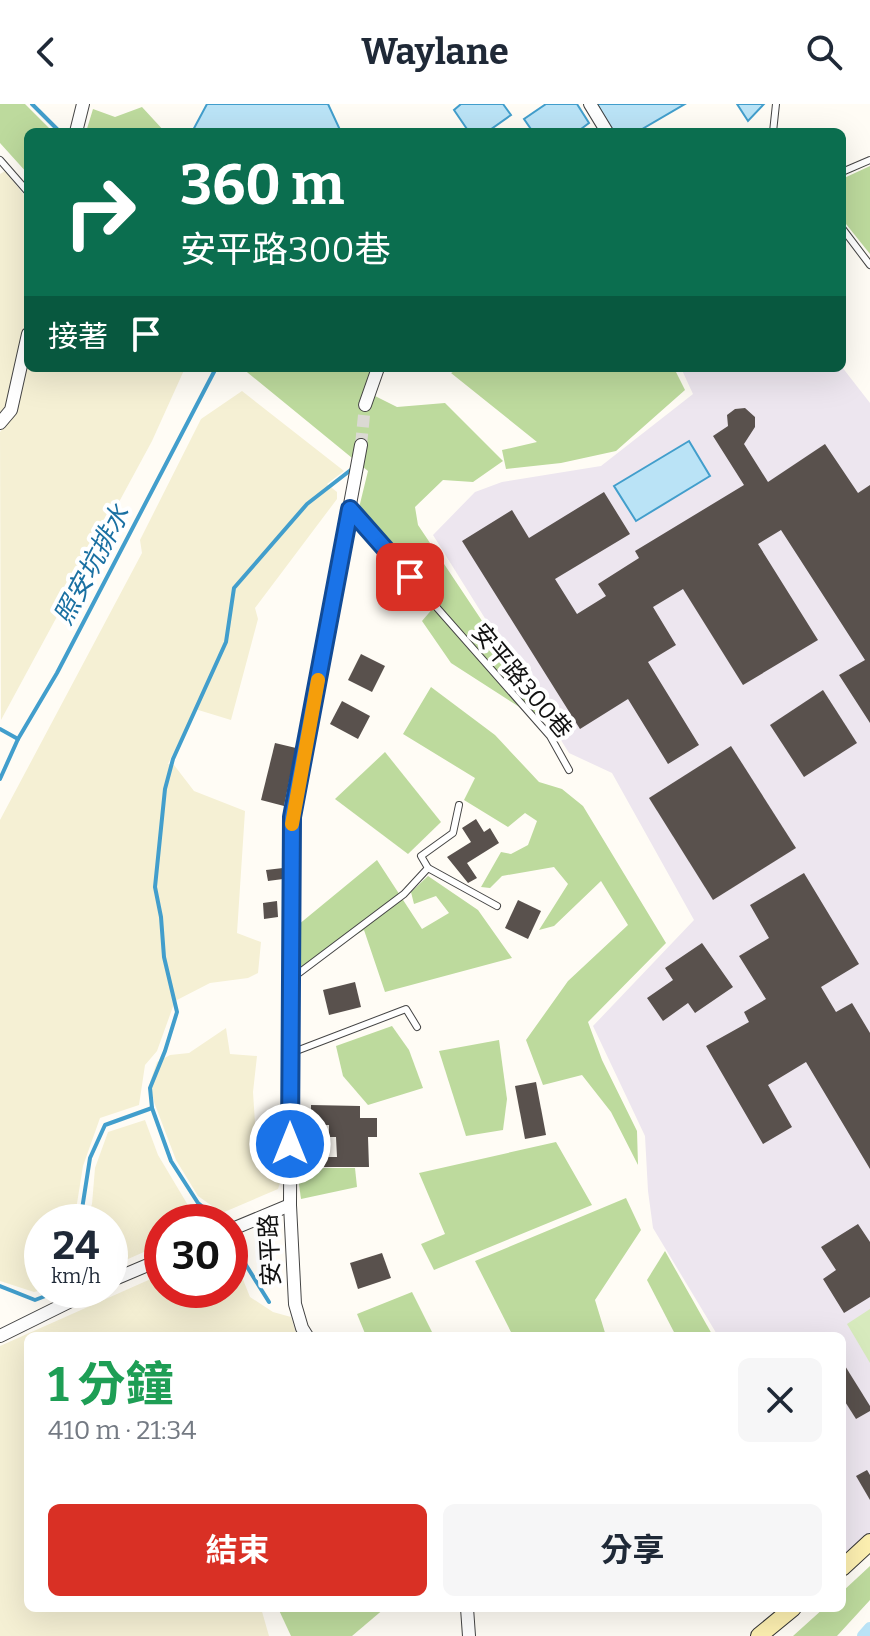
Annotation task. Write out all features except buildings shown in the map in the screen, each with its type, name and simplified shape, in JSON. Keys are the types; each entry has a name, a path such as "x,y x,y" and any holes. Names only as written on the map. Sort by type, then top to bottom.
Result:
{"street":[{"path":"78,126 83,104"},
{"path":"590,104 605,128"},
{"path":"0,423 11,410 24,352"},
{"path":"365,405 377,372"},
{"name":"安平路","path":"304,1332 295,1304 290,1205 292,817 361,445"},
{"path":"248,1222 290,1205"},
{"path":"0,1336 57,1308"},
{"path":"846,1564 870,1542"},
{"path":"467,1612 469,1636"},
{"path":"759,1636 788,1612"}],"lane":[{"path":"773,128 776,104"},
{"path":"0,160 24,187"},
{"path":"846,170 870,160"},
{"path":"846,233 870,265"},
{"name":"安平路300巷","path":"350,509 550,736 569,770"},
{"path":"459,805 453,833 421,856 428,868 497,906"},
{"path":"291,979 404,894 428,868"},
{"path":"291,1053 406,1009 417,1027"}],"shaded area":[{"path":"5,171 24,195 24,327 6,408 0,416 0,174"},
{"path":"24,372 183,372 152,441 1,720 0,432 15,413"},
{"path":"683,372 846,372 870,403 870,1535 848,1555 846,1332 716,1332 653,1228 645,1136 593,1026 694,920 612,773 569,753 433,535 475,492 502,482 601,466 693,394"},
{"path":"242,391 344,471 327,484 337,492 337,499 255,608 258,619 231,720 195,709 168,764 174,765 194,791 245,811 237,933 261,942 258,973 248,978 210,983 175,1001 157,1051 145,1065 139,1105 100,1118 83,1166 77,1204 24,1204 24,1289 0,1281 0,820 142,553 140,540 201,419"},
{"path":"226,1028 230,1054 257,1056 253,1092 255,1123 283,1142 278,1189 243,1204 209,1204 198,1196 176,1160 154,1102 150,1082 157,1062 170,1055 189,1053"},
{"path":"145,1120 158,1155 187,1204 144,1204 144,1252 128,1259 128,1204 92,1204 95,1168 108,1132"},
{"path":"144,1282 144,1308 248,1308 248,1292 250,1297 273,1312 291,1317 296,1332 32,1332 86,1308 128,1308 128,1289"},
{"path":"24,1335 24,1612 262,1612 269,1636 0,1636 0,1346"}],"green space":[{"path":"0,104 25,104 49,128 24,128 24,170 0,143"},
{"path":"142,107 161,128 87,128 93,109 115,117"},
{"path":"870,166 870,254 846,224 846,177"},
{"path":"247,372 370,372 373,395 397,407 445,403 503,461 473,482 443,480 415,507 418,525 549,721 521,708 451,663 422,621 434,607 357,516 368,471"},
{"path":"676,372 685,390 616,451 561,463 506,469 502,450 537,442 451,373"},
{"path":"431,687 495,735 539,782 562,789 583,806 666,943 588,1022 602,1060 637,1131 638,1165 611,1112 582,1075 543,1085 526,1040 568,981 628,925 601,881 554,926 539,930 568,884 554,867 502,876 490,888 481,887 501,852 511,854 528,845 537,821 525,813 508,827 464,800 475,778 403,734"},
{"path":"385,752 441,822 408,854 335,799"},
{"path":"377,860 422,929 449,913 436,896 414,904 411,892 428,876 478,910 512,958 385,992 364,930 299,969 298,925"},
{"path":"392,1026 409,1050 423,1088 368,1105 343,1076 336,1046"},
{"path":"499,1040 507,1099 503,1130 466,1136 439,1051"},
{"path":"556,1142 592,1205 434,1270 421,1244 445,1234 419,1173"},
{"path":"355,1168 357,1187 301,1199 297,1170"},
{"path":"626,1198 641,1230 595,1300 605,1332 511,1332 475,1261"},
{"path":"665,1251 711,1332 674,1332 647,1280"},
{"path":"412,1292 432,1332 364,1332 357,1314"},
{"path":"870,1309 870,1363 847,1324"},
{"path":"870,1566 870,1600 837,1636 793,1636 820,1612 846,1612 846,1588"},
{"path":"280,1612 380,1612 352,1636 291,1636"}],"water":[{"path":"207,104 328,104 339,128 194,128"},
{"path":"461,104 503,104 511,115 493,128 466,128 454,110"},
{"path":"546,104 577,104 589,123 582,128 530,128 524,119"},
{"path":"597,104 685,104 644,128 611,128"},
{"path":"737,104 764,104 748,121"},
{"path":"689,441 710,476 636,521 614,486"}],"waterway":[{"name":"照安坑排水","path":"32,104 56,128"},
{"name":"照安坑排水","path":"0,779 18,739 57,673 214,372"},
{"path":"199,1204 171,1161 152,1108 150,1088 177,1012 164,957 155,887 165,789 173,759 226,642 234,588 307,504 352,469"},
{"path":"0,729 18,739"},
{"path":"83,1204 90,1158 105,1125 152,1108"},
{"path":"248,1268 269,1302"},
{"path":"0,1286 24,1296"},
{"path":"863,1636 870,1628"}],"tunnel":[{"path":"361,445 365,405"}],"slow traffic":[{"path":"292,824 318,680"}],"route":[{"path":"290,1144 292,817 350,509 410,577"}]}
